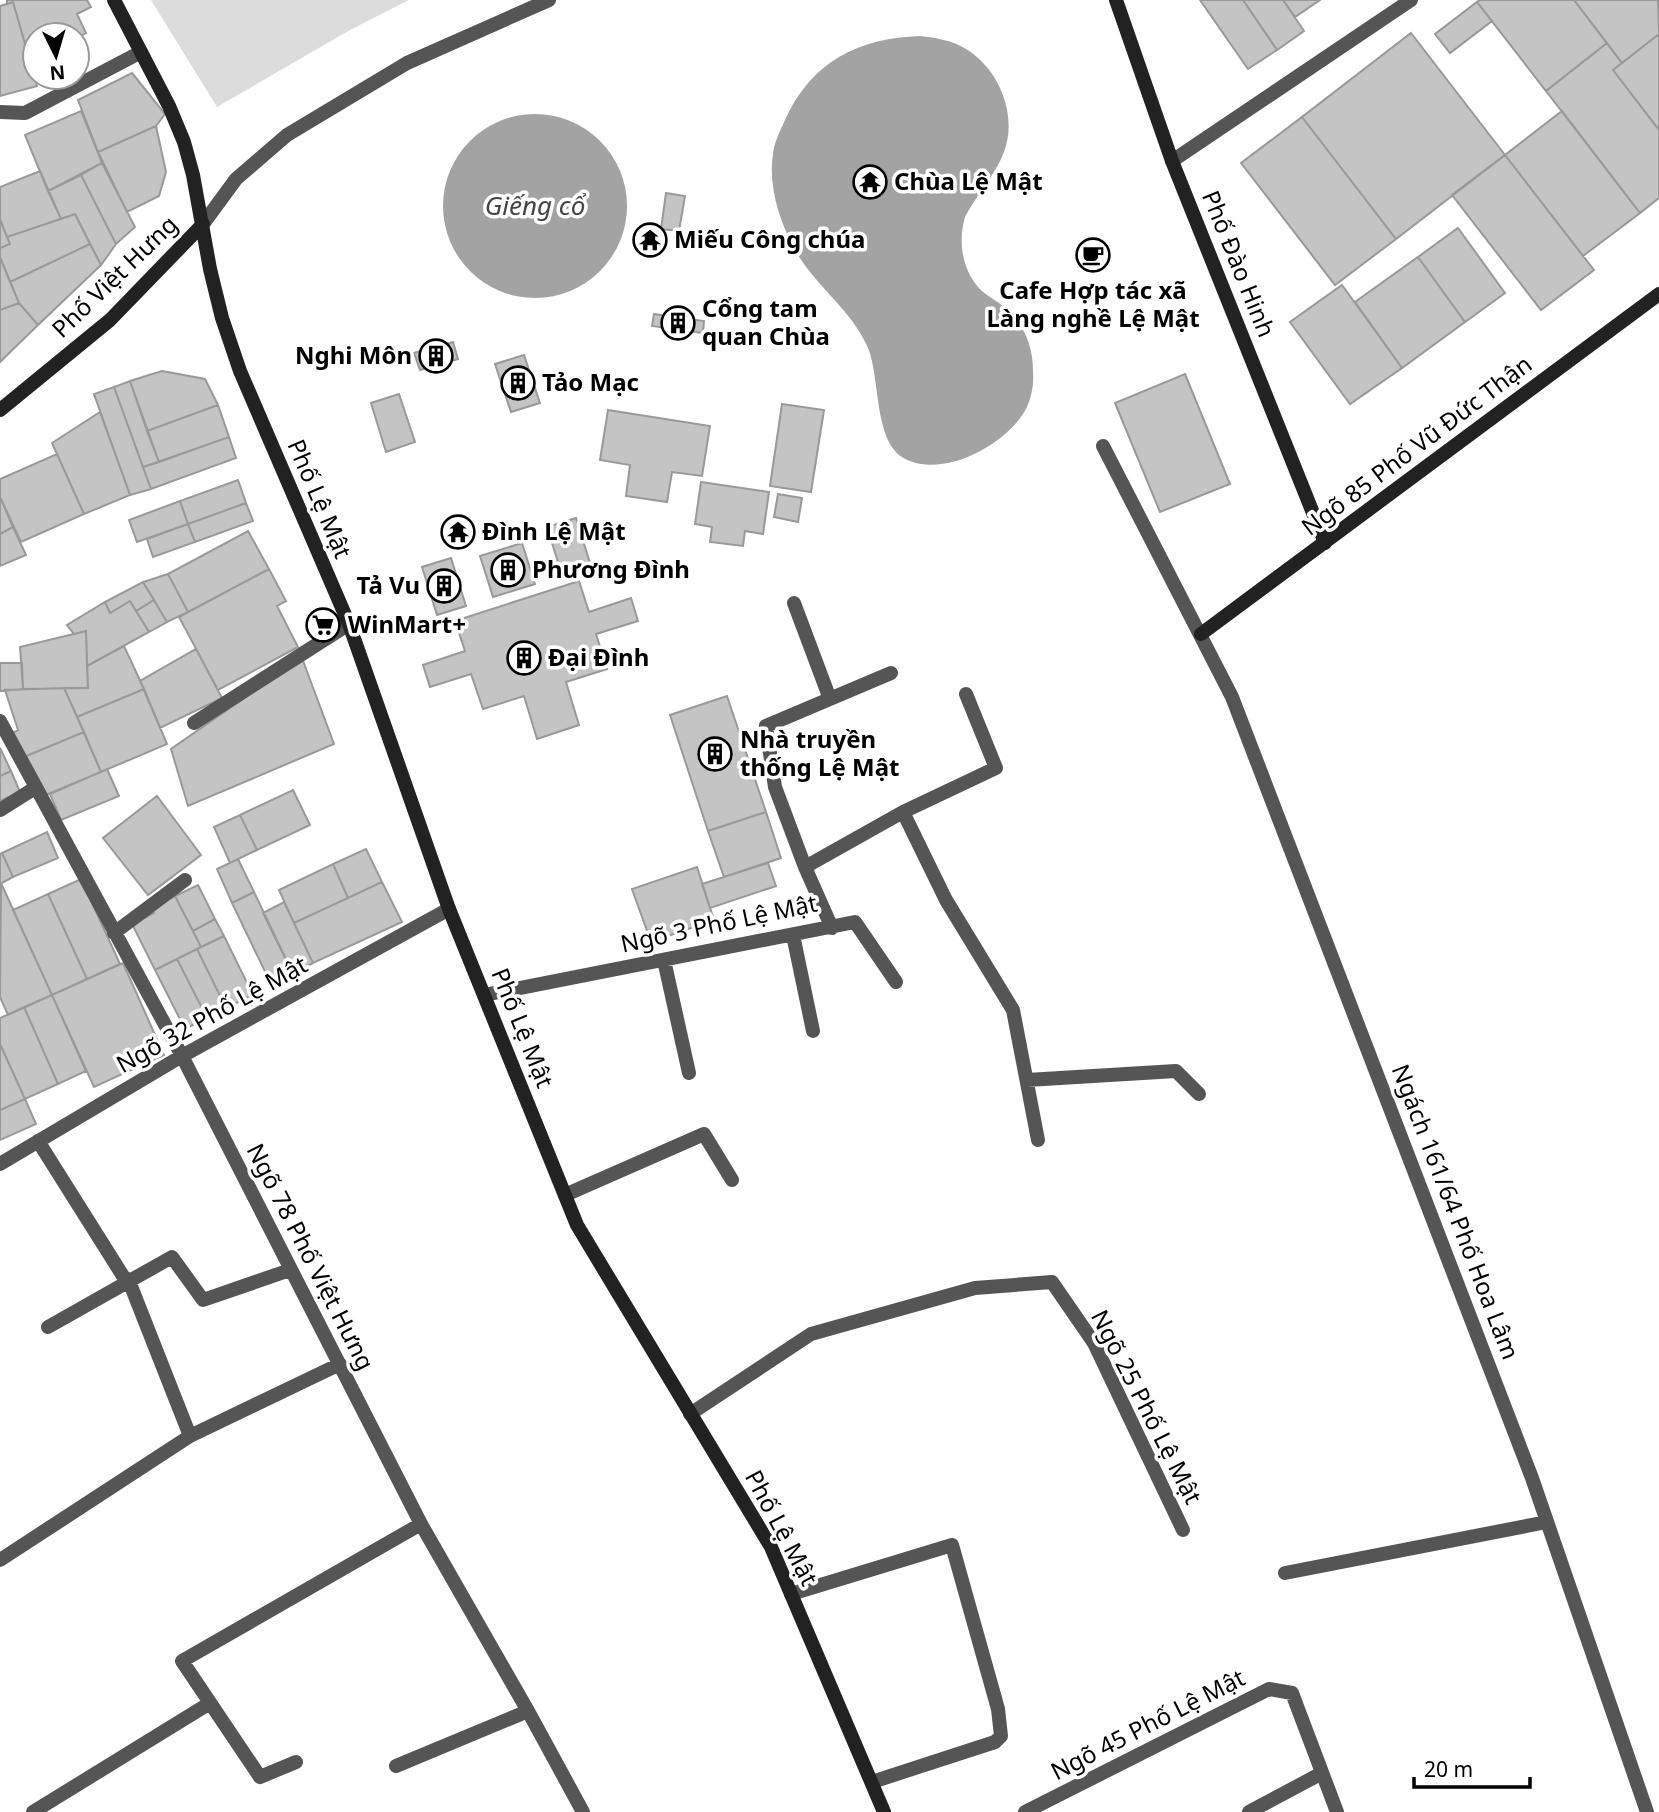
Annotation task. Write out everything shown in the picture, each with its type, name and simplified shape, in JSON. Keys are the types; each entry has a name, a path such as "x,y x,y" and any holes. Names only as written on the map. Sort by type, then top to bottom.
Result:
{"street":[{"name":"Phố Việt Hưng","path":"0,410 110,320 203,224 184,142 169,106 114,0"},
{"path":"203,224 236,179 286,135 407,63 549,0"},
{"name":"Phố Đào Hinh","path":"1116,0 1172,161 1325,543"},
{"path":"1172,161 1411,0"},
{"path":"0,113 25,113 141,52"},
{"name":"Phố Lệ Mật","path":"203,224 222,318 240,371 349,624 449,909 577,1225 771,1547 884,1812"},
{"name":"Ngõ 85 Phố Vũ Đức Thận","path":"1202,634 1659,293"},
{"name":"Ngách 161/64 Phố Hoa Lâm","path":"1102,446 1232,696 1547,1522 1647,1812"},
{"path":"794,603 831,699"},
{"path":"194,723 349,624"},
{"name":"Ngõ 3 Phố Lệ Mật","path":"484,995 832,928 775,787 766,726 891,673"},
{"path":"806,867 903,812 996,768 966,694"},
{"name":"Ngõ 78 Phố Việt Hưng","path":"0,721 182,1056 421,1524 583,1812"},
{"path":"0,810 35,788"},
{"path":"903,812 946,900 1013,1010 1038,1140"},
{"path":"114,933 185,880"},
{"name":"Ngõ 32 Phố Lệ Mật","path":"0,1164 182,1056 449,909"},
{"path":"832,928 855,922 896,982"},
{"path":"793,936 813,1031"},
{"path":"664,960 689,1073"},
{"path":"1027,1080 1177,1070 1199,1094"},
{"path":"565,1195 704,1134 732,1180"},
{"path":"38,1141 123,1276 129,1281 190,1436"},
{"path":"48,1327 172,1257 202,1300 290,1270"},
{"name":"Ngõ 25 Phố Lệ Mật","path":"690,1414 811,1334 975,1288 1052,1282 1094,1343 1183,1530"},
{"path":"0,1560 190,1436 340,1364"},
{"path":"1285,1573 1547,1522"},
{"path":"296,1762 261,1777 182,1661 421,1524"},
{"path":"791,1594 952,1545 998,1709 1001,1736 995,1742 872,1782"},
{"name":"Ngõ 45 Phố Lệ Mật","path":"1025,1812 1269,1689 1292,1693 1337,1812"},
{"path":"33,1812 210,1703"},
{"path":"396,1766 528,1711"},
{"path":"1249,1812 1322,1773"}],"shaded area":[{"path":"151,0 409,0 350,30 217,107"}],"water":[{"path":"920,36 950,41 966,49 988,68 1003,94 1009,123 1008,138 996,169 965,217 962,245 968,271 978,287 1007,310 1025,333 1031,351 1033,376 1027,407 1005,434 972,455 935,465 902,457 893,448 882,422 868,348 852,321 810,272 793,246 779,213 772,177 774,150 785,120 808,83 823,68 857,48 897,38"},
{"name":"Giếng cổ","path":"535,114 570,121 586,129 600,141 612,155 620,171 627,206 620,241 612,257 600,271 586,283 570,291 535,298 500,291 484,283 470,271 458,257 450,241 443,206 450,171 458,155 470,141 484,129 500,121"}],"building":[{"path":"7,0 87,0 91,7 77,14 80,21 21,21 21,30 13,2 7,4"},
{"path":"1200,0 1243,0 1277,50 1248,69"},
{"path":"1243,0 1283,0 1304,31 1277,50"},
{"path":"1283,0 1320,0 1295,17"},
{"path":"1574,0 1607,43 1546,91 1477,2"},
{"path":"1574,0 1658,0 1659,34 1622,63"},
{"path":"13,2 21,30 21,90 0,96 0,6"},
{"path":"1477,2 1492,21 1450,53 1435,34"},
{"path":"1411,33 1505,155 1396,239 1302,117"},
{"path":"1659,34 1659,130 1613,70"},
{"path":"1607,43 1622,63 1613,70 1659,130 1659,198 1640,213 1546,91"},
{"path":"132,73 165,114 156,126 98,152 78,100"},
{"path":"81,111 102,163 48,191 25,135"},
{"path":"1562,111 1640,213 1583,256 1505,155"},
{"path":"1302,117 1396,239 1335,285 1241,163"},
{"path":"156,126 166,172 159,196 127,212 98,152"},
{"path":"1505,155 1594,270 1541,310 1452,195"},
{"path":"102,163 135,227 116,244 81,175"},
{"path":"40,171 61,219 7,237 0,219 0,187"},
{"path":"81,175 116,244 101,265 75,214 61,219 48,191"},
{"path":"666,193 685,196 679,231 661,229"},
{"path":"75,214 90,244 10,282 0,257 0,248 10,244 7,237"},
{"path":"0,220 10,244 0,248"},
{"path":"1458,228 1505,293 1465,322 1418,257"},
{"name":"Miếu Công chúa","path":"661,229 664,245 639,251 635,235"},
{"path":"90,244 101,265 38,325 19,303 10,282"},
{"path":"0,257 19,303 0,310"},
{"path":"1418,257 1465,322 1402,368 1355,302"},
{"path":"1342,285 1402,368 1350,404 1290,322"},
{"path":"19,303 38,325 0,362 0,310"},
{"name":"Cổng tam quan Chùa","path":"654,314 704,321 703,333 652,326"},
{"name":"Nghi Môn","path":"453,342 458,359 420,370 414,353"},
{"name":"Tảo Mạc","path":"524,355 540,403 511,412 495,364"},
{"path":"162,371 205,379 218,405 147,431 130,381"},
{"path":"1185,374 1230,484 1160,512 1115,403"},
{"path":"130,381 159,462 143,467 114,387"},
{"path":"114,387 151,489 130,495 94,394"},
{"path":"399,394 415,442 386,452 371,403"},
{"path":"782,404 824,410 811,492 770,486"},
{"path":"218,405 229,437 159,462 147,431"},
{"path":"608,410 710,426 702,476 672,472 667,502 626,496 630,465 600,460"},
{"path":"100,412 130,495 84,514 52,443"},
{"path":"229,437 236,458 151,489 143,467"},
{"path":"57,454 84,514 21,542 0,497 0,479"},
{"path":"238,480 246,503 188,524 180,501"},
{"path":"701,482 769,492 763,534 745,531 743,546 710,542 712,527 695,524"},
{"path":"778,494 802,498 798,522 774,517"},
{"path":"0,497 13,527 0,534"},
{"path":"180,501 188,524 137,542 129,520"},
{"path":"246,503 253,521 195,542 188,524"},
{"path":"576,518 591,566 562,575 547,527"},
{"path":"188,524 195,542 153,557 147,539"},
{"path":"13,527 26,555 0,566 0,534"},
{"path":"248,531 269,569 188,612 168,574"},
{"name":"Phương Đình","path":"522,543 535,584 493,597 480,556"},
{"name":"Tả Vu","path":"451,558 466,606 437,615 422,567"},
{"path":"269,569 286,601 277,606 298,647 218,690 179,617"},
{"path":"168,574 188,612 167,622 143,582"},
{"name":"Đại Đình","path":"579,581 589,612 631,598 638,621 596,634 607,669 566,682 579,725 537,739 524,696 483,709 471,674 430,687 423,665 465,651 455,621"},
{"path":"143,582 154,600 136,611 130,601 110,613 105,602"},
{"path":"154,600 167,622 149,632 136,611"},
{"path":"130,601 149,632 87,666 86,631 74,634 67,625 105,602 110,613"},
{"path":"86,631 88,688 23,689 20,647"},
{"path":"124,646 144,689 77,717 64,688 88,688 87,666"},
{"path":"196,649 222,698 160,728 140,681"},
{"path":"302,658 334,744 188,806 171,749"},
{"path":"0,663 22,663 23,689 0,691"},
{"path":"64,688 84,732 24,757 13,733 18,730 5,690"},
{"path":"144,689 167,744 101,772 77,717"},
{"name":"Nhà truyền thống Lệ Mật","path":"727,696 766,812 708,831 670,715"},
{"path":"84,732 101,772 41,797 24,757"},
{"path":"0,748 11,771 0,776"},
{"path":"107,769 119,796 61,820 50,794"},
{"path":"11,771 20,792 0,801 0,776"},
{"path":"293,790 310,825 257,850 240,815"},
{"path":"157,796 201,855 148,895 103,838"},
{"path":"766,812 781,858 724,877 708,831"},
{"path":"240,815 257,850 230,863 214,827"},
{"path":"47,832 58,858 13,877 2,853"},
{"path":"366,849 382,882 348,898 333,864"},
{"path":"2,853 13,877 0,884 0,854"},
{"path":"238,859 254,892 232,903 217,869"},
{"path":"768,863 776,886 710,908 702,884"},
{"path":"333,864 348,898 294,923 279,890"},
{"path":"697,867 714,920 651,942 632,889"},
{"path":"81,879 120,964 87,979 48,894"},
{"path":"382,882 402,922 313,963 294,923"},
{"path":"1,883 52,995 8,1015 0,997"},
{"path":"198,885 215,919 193,931 175,896"},
{"path":"254,892 293,974 271,984 232,903"},
{"path":"48,894 87,979 52,995 13,910"},
{"path":"175,896 201,947 155,970 132,924 154,913 151,908"},
{"path":"284,902 313,963 293,974 263,913"},
{"path":"215,919 224,936 201,947 193,931"},
{"path":"224,936 253,995 226,1008 197,949"},
{"path":"197,949 226,1008 207,1018 177,959"},
{"path":"177,959 207,1018 185,1029 155,970"},
{"path":"123,963 164,1055 94,1087 52,995"},
{"path":"52,995 86,1071 58,1084 24,1007"},
{"path":"24,1007 58,1084 25,1099 0,1044 0,1018"},
{"path":"0,1044 25,1099 0,1110"},
{"path":"25,1099 36,1124 0,1140 0,1110"}],"place":[{"name":"Chùa Lệ Mật","path":"870,182"},
{"name":"Miếu Công chúa","path":"650,240"},
{"name":"Cafe Hợp tác xã Làng nghề Lệ Mật","path":"1093,255"},
{"name":"Cổng tam quan Chùa","path":"678,323"},
{"name":"Nghi Môn","path":"436,356"},
{"name":"Tảo Mạc","path":"518,383"},
{"name":"Đình Lệ Mật","path":"458,532"},
{"name":"Phương Đình","path":"508,570"},
{"name":"Tả Vu","path":"444,586"},
{"name":"WinMart+","path":"323,625"},
{"name":"Đại Đình","path":"524,658"},
{"name":"Nhà truyền thống Lệ Mật","path":"715,754"}]}
